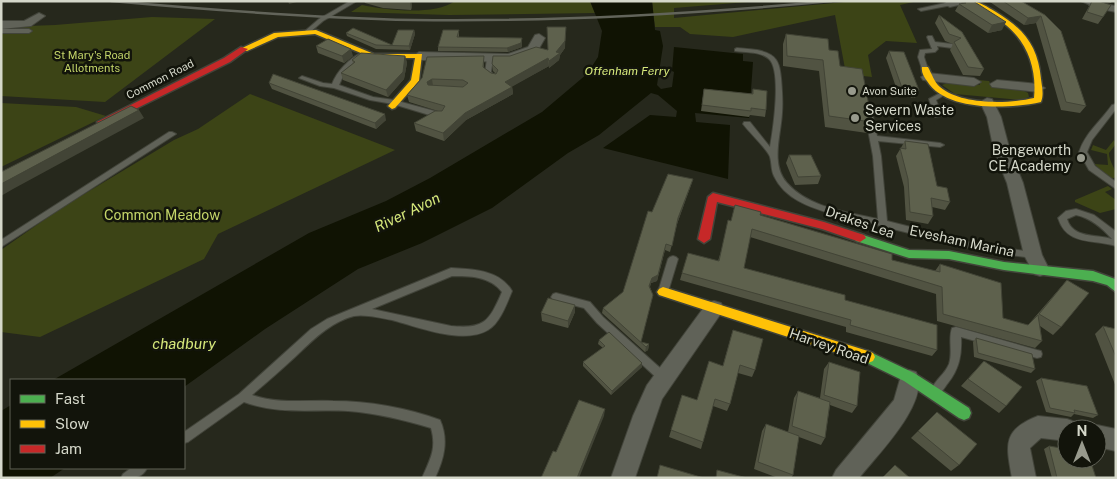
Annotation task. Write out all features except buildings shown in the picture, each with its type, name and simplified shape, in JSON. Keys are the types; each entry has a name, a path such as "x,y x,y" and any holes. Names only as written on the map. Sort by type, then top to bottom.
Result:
{"street":[{"path":"926,73 932,84 944,93 987,102 1032,103 1040,95 1038,88 1039,69 1030,44 1012,26 971,1 950,4"},
{"path":"1090,3 1116,9"},
{"path":"1,25 27,24 40,16"},
{"name":"Common Road","path":"95,125 227,60 251,44 277,35 307,32 324,34 364,54"},
{"path":"364,54 373,56 510,58 522,55 533,49 539,38"},
{"path":"393,104 417,85 415,82 419,56"},
{"path":"926,73 974,82"},
{"path":"996,84 1038,88"},
{"path":"987,102 994,118 1002,151 1015,184 1037,262 1114,283"},
{"name":"Drakes Lea","path":"704,239 713,198 824,226 909,254 949,255 1004,266 1037,262"},
{"name":"Harvey Road","path":"663,292 851,351 934,392 964,412"},
{"path":"623,478 647,407 664,378 700,332 714,309"},
{"path":"844,478 904,404 909,379"},
{"path":"1024,478 1018,447 1023,437 1038,427 1057,429"}],"lane":[{"path":"307,32 321,20 354,1"},
{"path":"921,9 950,4"},
{"path":"1,31 29,30"},
{"path":"926,73 921,57 922,51 933,51 931,41 952,46"},
{"name":"Evesham Marina","path":"737,50 768,54 774,59 776,65 778,117 772,154 776,171 792,194 823,208 1037,262"},
{"path":"335,86 336,80 347,66 364,54"},
{"path":"490,58 488,73 495,78"},
{"path":"302,78 322,85 335,86 372,99 440,115"},
{"path":"938,116 932,99 944,93"},
{"path":"866,100 874,138 883,223"},
{"path":"1114,106 1112,118 1088,140 1083,152 1092,168 1116,186"},
{"path":"747,124 772,154"},
{"path":"1,244 61,203 172,134"},
{"path":"874,138 940,145"},
{"path":"1116,237 1112,227 1082,213 1070,213 1062,218 1065,227 1079,236 1116,243"},
{"path":"663,292 673,259"},
{"path":"185,437 244,397 315,332 330,322 434,277 451,272 467,272 491,278 503,284 507,291 503,301 486,326 476,330 458,331 384,314 356,312"},
{"path":"556,296 587,305 600,320 664,378"},
{"path":"934,392 951,371 958,357 956,331 1037,354"},
{"path":"244,397 260,404 283,407 345,406 388,411 436,424 441,438 440,451 428,478"},
{"path":"127,478 140,469"}],"green space":[{"path":"455,1 590,1 595,13 449,15 351,12 362,5 396,10 435,9"},
{"path":"652,1 760,1 674,8 674,18 855,1 918,1 900,5 917,43 886,41 868,55 872,77 846,74 835,15 733,37 690,34 680,27 655,27"},
{"name":"St Mary's Road Allotments","path":"152,17 215,19 105,102 1,96 1,27 55,25"},
{"path":"978,80 989,81 992,87 1024,91 1028,93 1029,97 1021,100 955,94 942,85 950,82 980,85"},
{"name":"Common Meadow","path":"250,94 395,150 218,234 204,259 40,337 1,332 1,250 61,208 174,140 198,129"},
{"path":"1,103 76,107 106,116 1,167"},
{"path":"1114,140 1116,144 1109,153 1116,177 1111,179 1094,164 1108,165 1107,154 1091,150 1093,145 1106,150"},
{"path":"1108,186 1112,189 1105,192 1116,200 1116,209 1100,213 1075,202 1075,200"}],"water":[{"path":"590,1 652,1 655,30 660,31 663,46 657,85 661,89 672,87 674,47 743,54 743,61 753,62 749,118 695,113 696,122 730,125 728,179 603,148 650,115 676,117 677,111 658,95 651,93 599,135 568,153 492,208 422,243 358,269 265,329 185,386 185,379 55,379 309,233 386,201 430,178 542,112 587,74 598,57 602,31"},
{"path":"10,406 10,469 64,469 50,478 1,478 1,411"}],"railway":[{"path":"111,1 299,15 413,20 518,20 623,16 728,10 832,1"}],"traffic: fast":[{"path":"860,238 909,254 949,255 1004,266 1093,276 1111,282 1116,287"},
{"path":"868,357 909,377 964,413"}],"traffic: slow":[{"path":"925,69 937,89 961,100 988,104 1015,104 1038,100 1039,91 1031,49 1007,22 972,1"},
{"path":"244,49 277,35 316,32 373,56 419,56 415,81 392,106"},
{"path":"663,292 868,357"}],"traffic: jam":[{"path":"102,122 227,60 244,49"},
{"path":"704,239 713,197 824,226 860,238"}],"place":[{"name":"Avon Suite","path":"852,91"},
{"name":"Severn Waste Services","path":"855,118"},
{"name":"Bengeworth CE Academy","path":"1081,158"}],"water label":[{"name":"Offenham Ferry","path":"627,71"},
{"name":"River Avon","path":"407,212"},
{"name":"chadbury","path":"184,343"}]}
